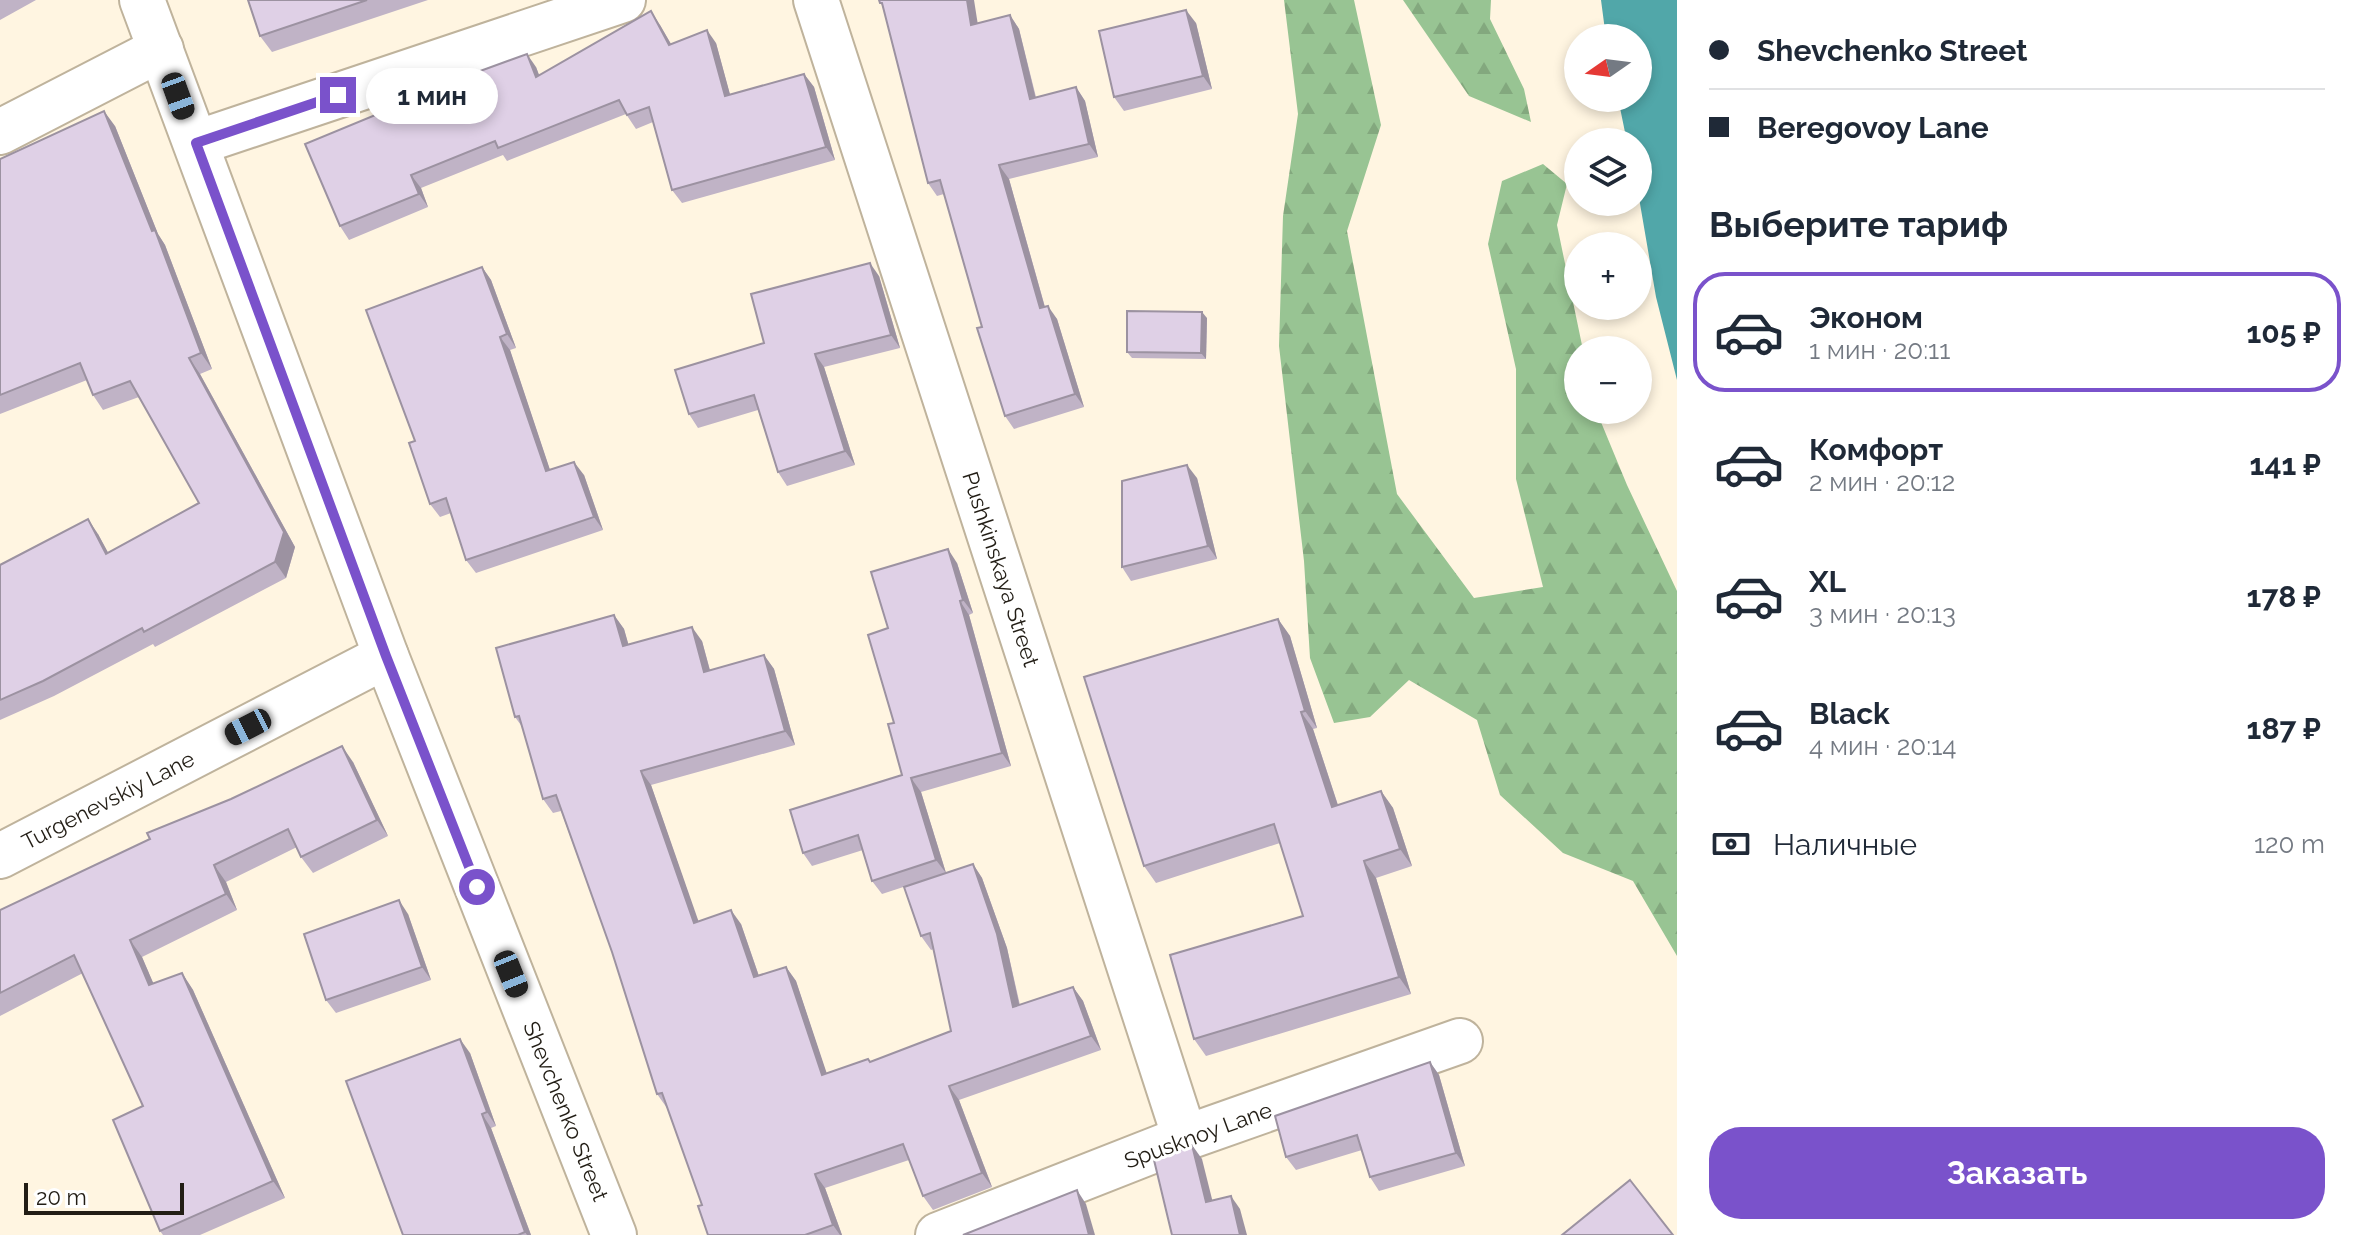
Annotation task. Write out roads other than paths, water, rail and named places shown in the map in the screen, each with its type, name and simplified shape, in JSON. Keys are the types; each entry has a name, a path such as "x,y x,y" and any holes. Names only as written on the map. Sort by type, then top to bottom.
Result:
{"street":[{"name":"Shevchenko Street","path":"142,0 386,656 614,1235"},
{"path":"196,143 623,0"},
{"name":"Pushkinskaya Street","path":"816,0 1185,1138"},
{"path":"0,132 161,49"},
{"name":"Turgenevskiy Lane","path":"0,856 386,656"},
{"name":"Spusknoy Lane","path":"938,1235 1185,1138 1460,1041"}],"water":[{"path":"1601,0 1677,0 1677,380 1652,274 1652,232 1645,232 1642,216 1652,216 1652,128 1624,128 1621,112 1652,112 1652,24 1604,24"}]}
